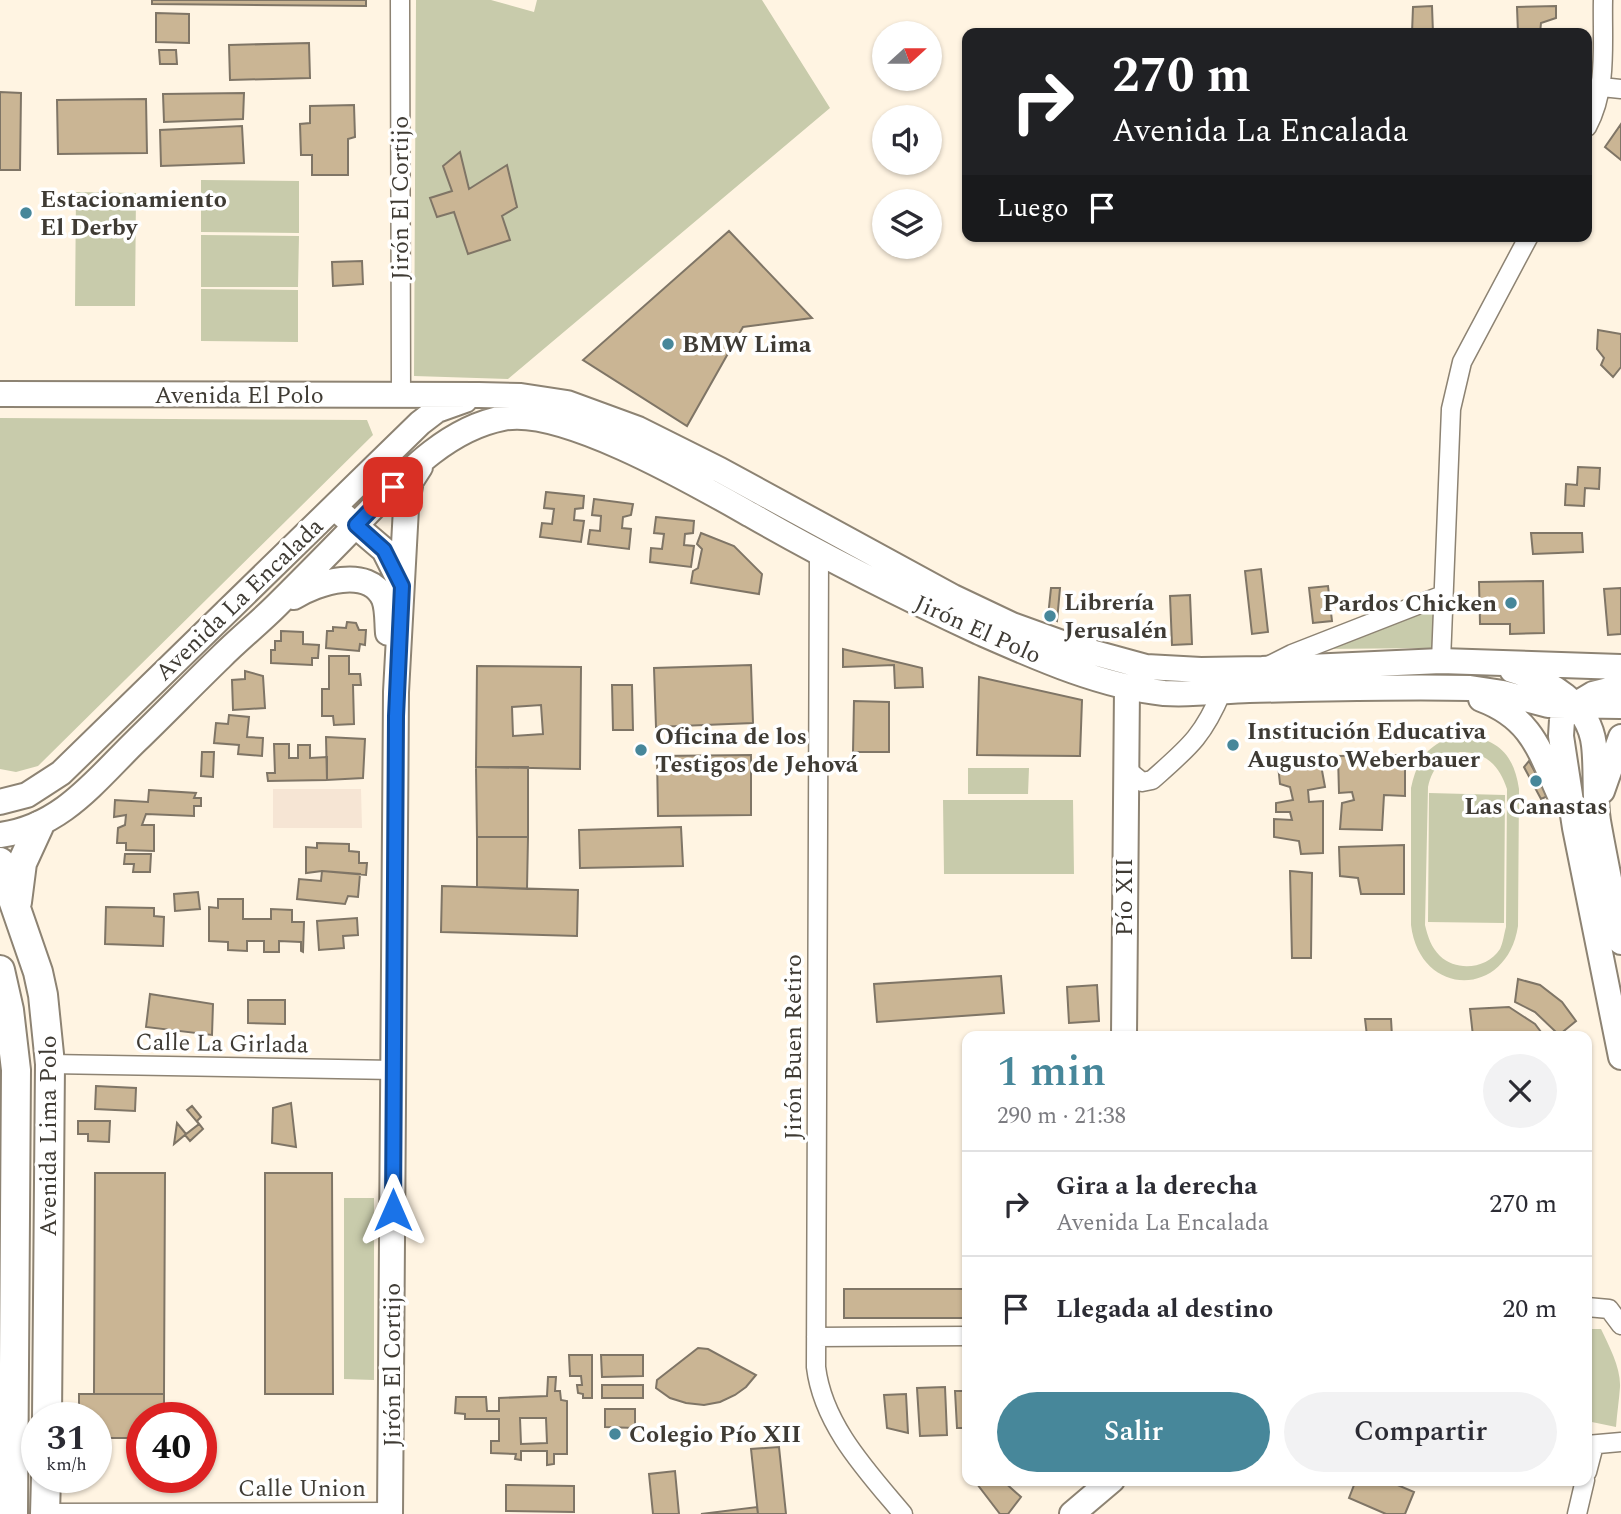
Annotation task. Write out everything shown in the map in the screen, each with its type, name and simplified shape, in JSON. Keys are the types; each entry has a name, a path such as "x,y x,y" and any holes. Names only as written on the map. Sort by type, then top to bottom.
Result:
{"main road":[{"name":"Avenida El Polo","path":"0,394 479,395"},
{"name":"Avenida La Encalada","path":"0,802 27,795 61,773 412,431 437,410 479,395"},
{"name":"Jirón El Polo","path":"479,395 521,396 567,403 638,429 720,470 953,597 1012,625 1146,667 1201,670 1441,661 1488,663"},
{"name":"Jirón El Polo","path":"428,455 476,426 506,417 532,418 561,424 615,443 698,485 819,554 1025,653 1126,687 1166,693 1470,688 1503,693 1540,704 1621,706"},
{"path":"393,487 380,489 376,486 376,477 412,431"},
{"name":"Avenida La Encalada","path":"0,835 39,826 97,782 428,455"},
{"name":"Jirón El Cortijo","path":"390,1513 396,692 408,494 411,481 428,455"},
{"name":"Jirón El Cortijo","path":"333,507 384,550 402,586"},
{"path":"271,611 307,589 328,581 355,580 374,587 384,600 396,692"},
{"path":"1488,663 1621,667"},
{"path":"1488,663 1547,682 1557,688 1588,724 1594,744 1598,819 1621,942"},
{"name":"Pío XII","path":"1124,1031 1126,687"},
{"path":"1621,687 1593,694 1573,706 1563,720 1561,736 1575,828 1621,1056"},
{"path":"1387,688 1474,697 1502,707 1520,721 1527,731 1575,828"},
{"path":"1598,819 1603,787 1621,737"},
{"path":"16,909 22,863 39,826"},
{"name":"Avenida Lima Polo","path":"0,862 43,995 50,1064 47,1402"},
{"name":"Avenida Lima Polo","path":"0,970 9,1010 16,1070 13,1514"},
{"path":"12,1410 21,1411"},
{"path":"1072,1514 1105,1486"},
{"path":"45,1514 46,1493"}],"street":[{"name":"Jirón El Cortijo","path":"400,0 401,395"},
{"path":"1592,117 1599,102 1602,86 1603,0"},
{"path":"1602,86 1621,89"},
{"path":"1441,661 1451,409 1462,362 1526,242"},
{"name":"Jirón Buen Retiro","path":"819,554 818,1381 830,1413 855,1457 903,1514"},
{"path":"1262,669 1292,654 1443,595"},
{"path":"1125,758 1131,773 1142,782 1152,780 1197,740 1222,691"},
{"name":"Calle La Girlada","path":"50,1064 394,1070"},
{"path":"1592,1307 1609,1309 1621,1325"},
{"path":"816,1336 962,1336"},
{"path":"1592,1445 1621,1443"},
{"path":"1577,1514 1584,1486"},
{"name":"Calle Union","path":"45,1514 390,1513"}],"shaded area":[{"path":"273,789 361,789 362,828 273,828"}],"green space":[{"path":"416,0 491,0 534,12 537,0 762,0 830,108 508,379 414,376"},
{"path":"201,180 299,181 299,233 201,232"},
{"path":"76,192 136,193 135,306 75,306"},
{"path":"201,235 299,236 298,287 201,287"},
{"path":"201,289 298,290 298,342 201,341"},
{"path":"0,418 367,420 373,435 38,766 16,772 0,769"},
{"path":"1435,606 1433,648 1320,649"},
{"path":"1453,737 1477,737 1496,745 1509,758 1519,789 1518,926 1511,950 1498,967 1482,977 1464,980 1446,977 1430,966 1418,949 1411,925 1411,788 1422,758 1435,745","holes":["1460,752 1477,754 1490,762 1500,773 1507,789 1506,927 1501,947 1494,956 1480,964 1463,966 1440,956 1430,942 1425,925 1428,787 1432,774 1443,761"]},
{"path":"968,768 1029,768 1028,794 968,794"},
{"path":"1429,793 1505,795 1504,923 1428,922"},
{"path":"943,800 1073,800 1074,874 944,874"},
{"path":"344,1198 374,1198 374,1380 344,1379"},
{"path":"1592,1329 1601,1329 1617,1365 1620,1387 1616,1427 1592,1422"}],"building":[{"path":"152,0 366,0 366,6 152,4"},
{"path":"1432,6 1433,28 1412,28 1413,7"},
{"path":"1556,6 1556,18 1541,23 1540,28 1518,28 1517,7"},
{"path":"156,13 189,14 189,43 156,42"},
{"path":"309,43 310,78 230,80 229,45"},
{"path":"159,50 176,50 177,64 160,64"},
{"path":"0,92 21,93 20,170 0,170"},
{"path":"244,93 243,119 164,122 163,94"},
{"path":"146,99 147,153 58,154 57,100"},
{"path":"354,105 355,137 348,139 348,175 312,175 312,155 301,155 300,124 310,123 310,106"},
{"path":"1621,124 1621,160 1605,147"},
{"path":"242,126 244,163 161,166 160,130"},
{"path":"460,152 469,189 507,165 517,207 502,216 510,240 468,254 454,212 437,217 430,198 452,191 443,166"},
{"name":"BMW Lima","path":"729,231 812,318 743,327 687,426 583,360"},
{"path":"362,261 363,284 333,286 332,262"},
{"path":"1598,330 1621,334 1621,367 1613,377 1601,365 1604,358 1597,349"},
{"path":"1578,467 1600,468 1599,489 1585,488 1584,506 1565,505 1566,484 1577,485"},
{"path":"546,492 584,496 583,508 575,509 574,520 584,521 581,542 540,537 542,523 552,524 554,509 544,508"},
{"path":"594,499 633,504 631,515 623,517 622,528 631,529 629,549 588,544 590,530 600,531 601,516 592,515"},
{"path":"656,517 694,521 693,533 685,534 684,545 694,546 691,567 650,562 651,548 662,549 664,534 654,533"},
{"path":"701,533 734,546 762,574 759,594 691,583 702,549 697,544"},
{"path":"1531,533 1582,533 1583,552 1533,554"},
{"path":"1261,569 1268,632 1252,634 1245,571"},
{"name":"Pardos Chicken","path":"1543,581 1544,633 1510,634 1510,624 1480,624 1479,582"},
{"path":"1328,586 1332,621 1313,623 1309,588"},
{"path":"1051,588 1060,588 1057,621 1048,617"},
{"path":"1621,588 1621,634 1608,635 1604,589"},
{"path":"1190,595 1192,644 1172,645 1170,596"},
{"path":"347,622 356,623 359,630 366,630 365,645 360,644 359,651 326,648 327,631 333,631 333,627 346,628"},
{"path":"281,631 303,632 303,644 319,645 318,658 312,658 312,665 271,663 271,650 275,650 275,641 281,641"},
{"path":"843,649 922,668 923,687 895,688 894,665 843,667"},
{"path":"329,656 349,656 349,674 360,674 361,685 353,685 354,724 334,725 333,716 322,716 322,689 329,689"},
{"path":"751,665 753,723 656,727 654,668"},
{"path":"477,666 581,667 580,769 476,767","holes":["541,705 543,734 513,736 512,707"]},
{"path":"245,671 263,676 265,708 233,710 232,680 245,679"},
{"path":"979,677 1082,700 1080,756 977,755"},
{"path":"612,685 632,685 633,730 613,730"},
{"path":"854,701 889,702 889,752 853,752"},
{"path":"229,715 249,717 247,737 263,738 262,756 238,754 239,745 214,743 216,723 228,724"},
{"path":"326,737 365,739 363,778 327,780"},
{"path":"274,744 289,744 289,758 298,758 298,745 310,745 310,758 327,757 327,780 268,781 267,773 275,773"},
{"path":"202,752 214,752 213,777 201,776"},
{"path":"751,755 751,815 658,816 657,756"},
{"path":"1405,755 1405,796 1384,795 1382,830 1340,829 1342,803 1354,800 1352,792 1339,793 1338,756"},
{"name":"Las Canastas","path":"1529,761 1548,796 1541,799 1524,767"},
{"path":"1278,765 1321,765 1325,787 1308,790 1309,802 1323,801 1323,853 1301,854 1299,841 1274,837 1274,819 1292,820 1290,812 1276,812 1276,803 1293,800 1290,787 1280,784"},
{"path":"476,767 528,767 528,837 477,837"},
{"path":"149,790 196,793 194,798 201,798 201,806 194,806 194,816 146,814 142,825 154,825 154,851 126,850 126,843 117,843 118,828 125,825 126,815 114,817 115,800 148,802"},
{"path":"681,827 683,866 580,868 579,830"},
{"path":"477,837 528,837 527,889 477,887"},
{"path":"317,843 349,844 349,851 359,852 359,863 367,863 366,875 322,871 306,873 306,847 317,848"},
{"path":"1404,845 1404,894 1361,894 1358,878 1340,876 1339,847"},
{"path":"125,854 151,854 150,872 133,872 134,864 124,864"},
{"path":"322,871 360,874 358,897 348,896 345,904 297,899 299,879 321,881"},
{"path":"1290,871 1312,873 1311,958 1292,958"},
{"path":"442,886 578,890 577,936 441,932"},
{"path":"198,892 200,909 175,911 174,894"},
{"path":"218,899 243,899 243,919 271,919 271,909 292,910 292,922 304,922 303,952 301,942 279,941 279,952 264,952 264,941 247,941 247,951 228,950 228,942 209,941 209,907 218,908"},
{"path":"106,907 154,908 154,916 164,917 163,946 105,944"},
{"path":"357,918 358,935 343,936 344,948 319,950 317,921"},
{"path":"1001,976 1004,1013 877,1022 874,984"},
{"path":"1518,979 1540,985 1562,1002 1576,1021 1564,1031 1555,1031 1535,1012 1515,1002"},
{"path":"1097,985 1099,1021 1069,1023 1067,987"},
{"path":"150,994 213,1004 212,1035 146,1027"},
{"path":"248,1000 285,1000 285,1024 248,1023"},
{"path":"1509,1007 1535,1024 1540,1031 1472,1031 1470,1009"},
{"path":"1365,1019 1391,1019 1392,1031 1366,1031"},
{"path":"96,1086 136,1088 135,1111 95,1109"},
{"path":"291,1103 296,1147 272,1143 273,1108"},
{"path":"192,1106 201,1117 197,1121 203,1129 190,1141 185,1135 174,1144 177,1123 186,1134 199,1124 187,1110"},
{"path":"78,1121 110,1121 109,1142 88,1141 88,1134 78,1134"},
{"path":"95,1173 165,1173 164,1394 94,1394"},
{"path":"265,1173 332,1173 333,1394 265,1394"},
{"path":"844,1289 962,1289 962,1318 844,1318"},
{"path":"698,1348 708,1349 756,1375 735,1395 704,1405 670,1398 656,1388 657,1380"},
{"path":"569,1355 592,1355 592,1398 583,1398 583,1394 578,1393 577,1385 582,1385 581,1376 570,1376"},
{"path":"601,1355 643,1355 643,1376 602,1377"},
{"path":"548,1377 556,1377 555,1391 560,1391 561,1400 567,1401 567,1454 554,1454 554,1464 547,1465 547,1451 521,1451 521,1460 515,1459 516,1454 491,1453 491,1441 499,1441 499,1419 465,1419 465,1414 455,1413 456,1397 486,1397 487,1411 499,1411 499,1398 547,1396","holes":["520,1418 546,1418 547,1443 521,1444"]},
{"path":"602,1385 643,1385 643,1398 602,1398"},
{"path":"945,1387 947,1435 920,1436 917,1388"},
{"path":"955,1391 962,1391 962,1428 957,1428"},
{"path":"79,1394 164,1394 164,1402 126,1402 126,1438 112,1438 112,1402 79,1402"},
{"path":"906,1394 908,1433 887,1428 884,1395"},
{"path":"605,1409 635,1409 635,1428 605,1427"},
{"path":"779,1447 786,1514 758,1514 751,1449"},
{"path":"675,1471 679,1514 653,1514 649,1474"},
{"path":"506,1485 574,1486 574,1512 506,1511"},
{"path":"979,1486 1009,1486 1021,1497 1008,1514 1000,1514"},
{"path":"1354,1486 1400,1486 1414,1492 1405,1514 1386,1514 1349,1498"},
{"path":"757,1507 758,1514 701,1514"}],"place":[{"name":"Estacionamiento El Derby","path":"26,213"},
{"name":"BMW Lima","path":"668,344"},
{"name":"Pardos Chicken","path":"1511,603"},
{"name":"Librería Jerusalén","path":"1050,616"},
{"name":"Institución Educativa Augusto Weberbauer","path":"1233,745"},
{"name":"Oficina de los Testigos de Jehová","path":"641,750"},
{"name":"Las Canastas","path":"1536,781"},
{"name":"Colegio Pío XII","path":"615,1434"}],"route":[{"path":"393,487 356,525 384,550 402,586 396,692 393,1210"}]}
